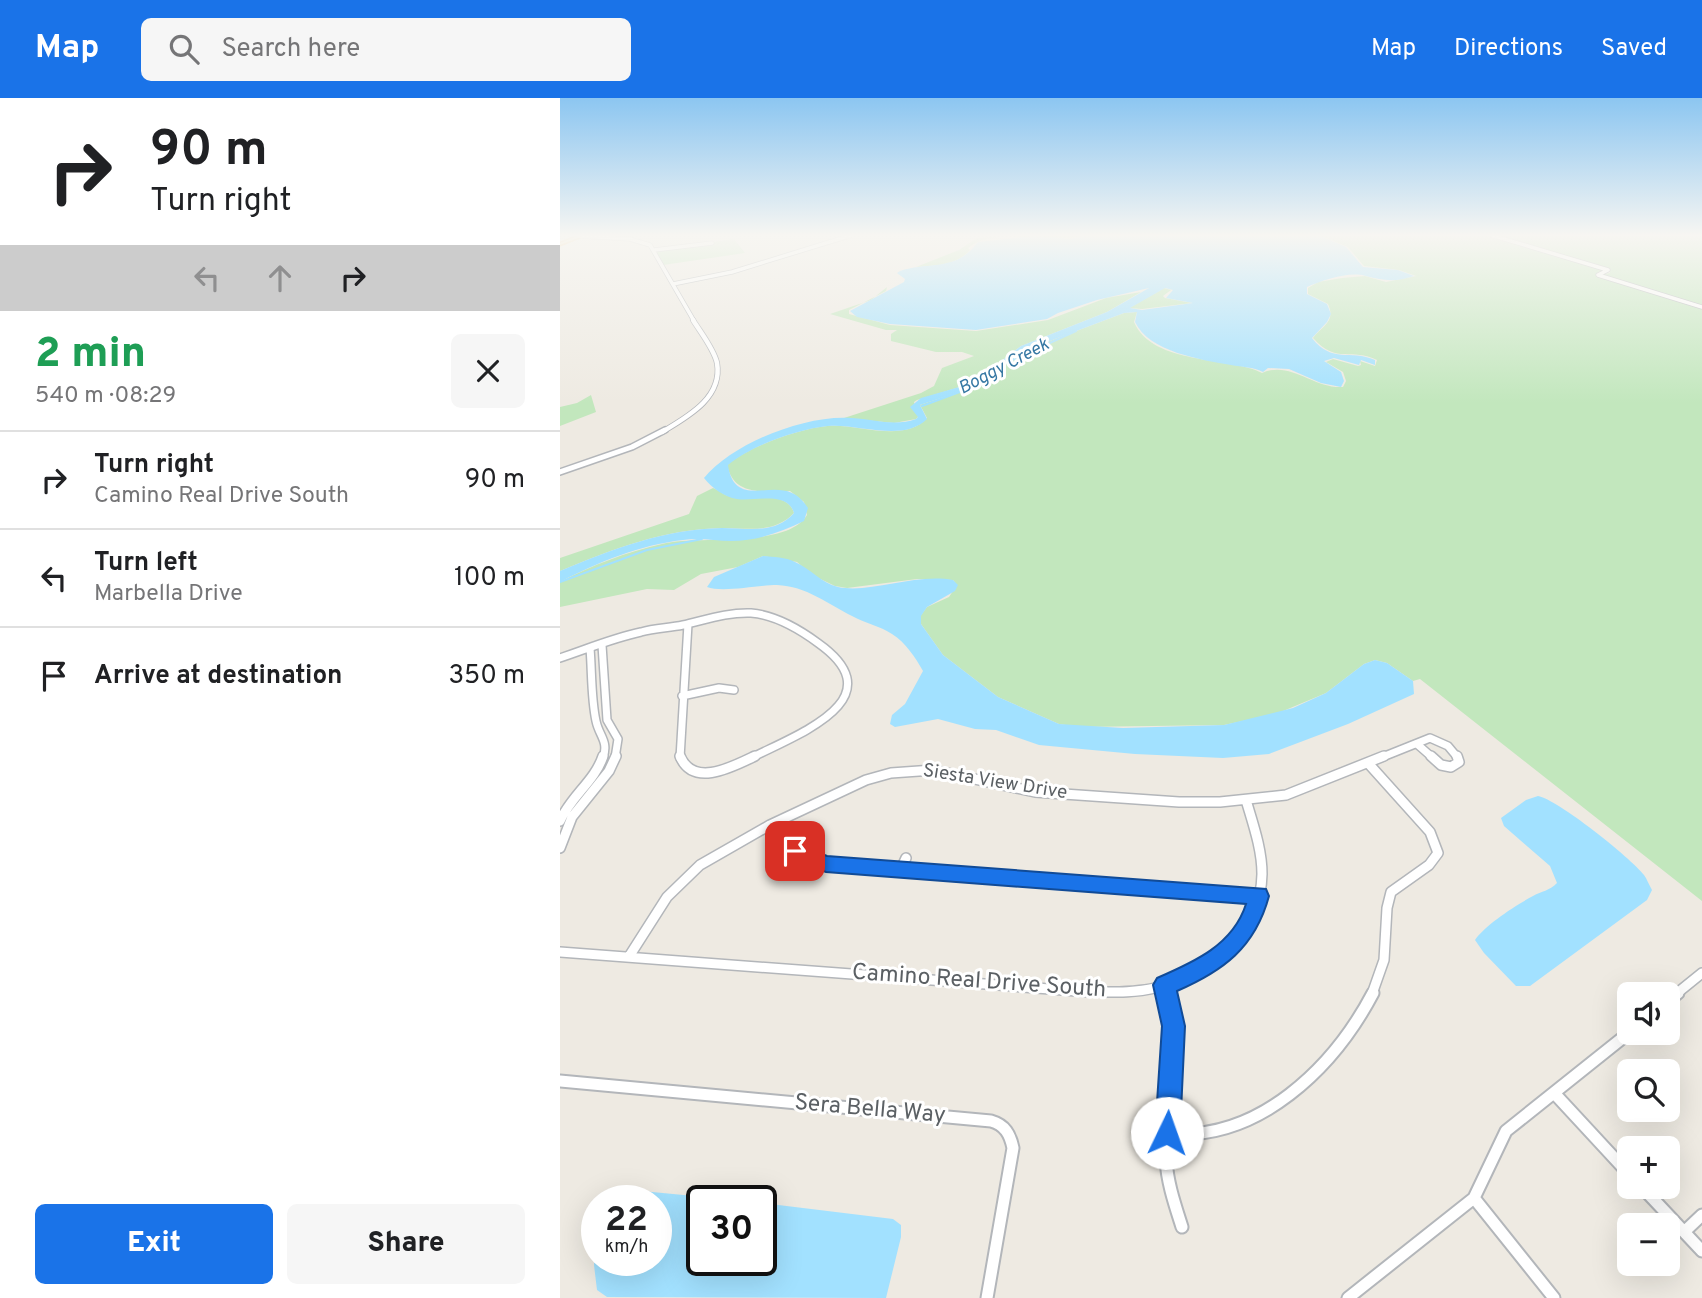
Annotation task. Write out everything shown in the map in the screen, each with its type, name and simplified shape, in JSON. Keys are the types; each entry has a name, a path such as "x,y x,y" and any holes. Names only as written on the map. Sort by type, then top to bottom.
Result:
{"street":[{"path":"560,472 618,453 664,431 703,404 717,385 719,364 677,291"},
{"path":"1650,291 1702,307"},
{"path":"560,657 638,632 738,613 769,616 838,654 847,666 849,682 839,704 813,728 735,765 706,773 692,771 681,760 682,696 688,624"},
{"path":"560,848 572,817 609,771 617,753 618,739 607,720 602,645"},
{"path":"560,821 566,807 599,769 606,749 605,738 596,723 590,648"},
{"path":"682,696 719,688 734,690"},
{"name":"Siesta View Drive","path":"630,955 660,904 682,880 728,847 866,780 904,769 929,768 960,772 1035,792 1179,802 1246,800 1286,795 1430,738 1440,740 1457,754 1459,762 1451,767 1441,765 1417,744"},
{"path":"1167,1133 1197,1135 1235,1124 1264,1110 1319,1069 1345,1039 1365,1007 1384,960 1391,891 1431,864 1438,853 1430,832 1368,763"},
{"name":"Camino Real Drive South","path":"560,952 630,955 1090,992 1116,992 1164,985 1204,969 1224,954 1242,933 1255,910 1262,884 1260,853 1246,800"},
{"path":"779,822 788,843 807,858 826,864 1259,896"},
{"path":"1438,853 1449,856"},
{"path":"901,869 906,858"},
{"path":"1680,991 1702,973"},
{"path":"1164,985 1173,1026 1166,1159 1171,1191 1182,1227"},
{"path":"1355,1296 1474,1198 1506,1131 1617,1043"},
{"name":"Sera Bella Way","path":"560,1081 1001,1124 1008,1130 1013,1148 987,1298"},
{"path":"1555,1094 1617,1161"},
{"path":"1474,1198 1554,1298"},
{"path":"1653,1199 1702,1251"},
{"path":"1684,1232 1702,1215"}],"green space":[{"path":"1159,291 1170,291 1163,296 1165,298 1192,303 1142,309 1129,308"},
{"path":"1308,291 1650,291 1702,308 1702,901 1420,679 1413,681 1387,663 1375,660 1364,664 1326,693 1276,714 1224,725 1079,727 1059,724 998,697 943,655 921,624 921,615 927,607 949,597 957,585 953,580 917,579 847,588 835,586 812,575 797,562 763,556 738,567 701,574 674,590 647,589 560,607 560,582 623,555 677,542 761,537 781,533 796,526 807,515 804,502 790,491 751,490 736,483 727,465 748,451 789,435 827,426 893,431 917,426 927,418 920,405 971,388 1026,350 1124,313 1137,312 1134,322 1144,336 1174,353 1262,373 1272,370 1292,372 1322,384 1343,387 1346,381 1343,372 1326,362 1333,359 1358,366 1361,365 1360,361 1375,366 1377,360 1368,356 1330,351 1313,338 1327,323 1330,310 1328,304 1308,294"},
{"path":"1653,291 1702,291 1702,306"},
{"path":"1141,292 1107,312 1021,346 973,383 917,400 914,402 918,417 916,419 894,423 844,418 921,393 934,386 942,368 974,356 962,352 936,352 891,341 891,334 897,330 886,330 830,314 863,303 849,310 849,314 890,325 976,331 1048,320 1106,298"},
{"path":"591,395 596,412 560,426 560,407 577,403"},
{"path":"713,488 728,496 775,498 790,506 794,513 786,520 769,527 701,529 659,536 560,571 560,558 689,514 697,496"}],"water":[{"path":"887,291 1136,291 1097,300 1047,319 976,330 890,324 857,317 850,311"},
{"path":"1144,291 1160,291 1130,308 1142,310 1193,303 1166,298 1172,291 1307,291 1307,294 1327,304 1331,314 1312,338 1319,346 1334,353 1375,360 1375,365 1361,360 1359,365 1334,358 1324,361 1341,372 1344,381 1341,387 1321,383 1289,369 1268,368 1263,372 1177,353 1152,341 1142,332 1135,322 1137,312 1124,313 1026,350 971,388 920,405 927,419 917,426 893,431 840,426 816,428 761,445 728,465 731,478 737,486 753,491 783,490 797,496 808,508 804,521 759,538 731,541 689,539 635,550 560,582 560,571 659,536 701,529 760,529 778,525 794,513 785,502 770,498 732,498 719,492 704,478 733,453 772,433 793,426 834,418 892,422 916,419 918,417 910,407 921,398 973,383 1021,346 1107,312"},
{"path":"763,556 791,560 838,587 864,588 923,579 953,580 958,585 955,591 927,607 921,616 921,624 943,655 998,697 1059,724 1123,728 1224,725 1293,708 1326,693 1364,664 1375,660 1387,663 1413,681 1414,694 1348,724 1269,754 1223,758 1135,754 1039,745 996,730 975,729 938,719 895,727 890,724 892,715 905,704 923,671 910,651 897,638 816,596 788,586 731,589 707,587 714,577"},
{"path":"1538,796 1561,807 1610,843 1644,875 1652,890 1647,900 1530,986 1516,986 1475,940 1501,916 1557,883 1550,866 1504,826 1501,818 1526,800"},
{"path":"672,1194 686,1195 686,1276 777,1276 777,1205 893,1219 901,1225 901,1237 886,1298 607,1297 597,1290 595,1276 672,1276"}],"waterway":[{"name":"Boggy Creek","path":"1008,362 1076,331"},
{"name":"Boggy Creek","path":"974,387 984,380"},
{"name":"Boggy Creek","path":"922,406 965,390"},
{"name":"Boggy Creek","path":"560,582 647,550 702,539"}],"route":[{"path":"795,851 826,864 1259,896 1255,910 1242,933 1224,954 1204,969 1180,981 1164,985 1173,1026 1167,1133"}]}
